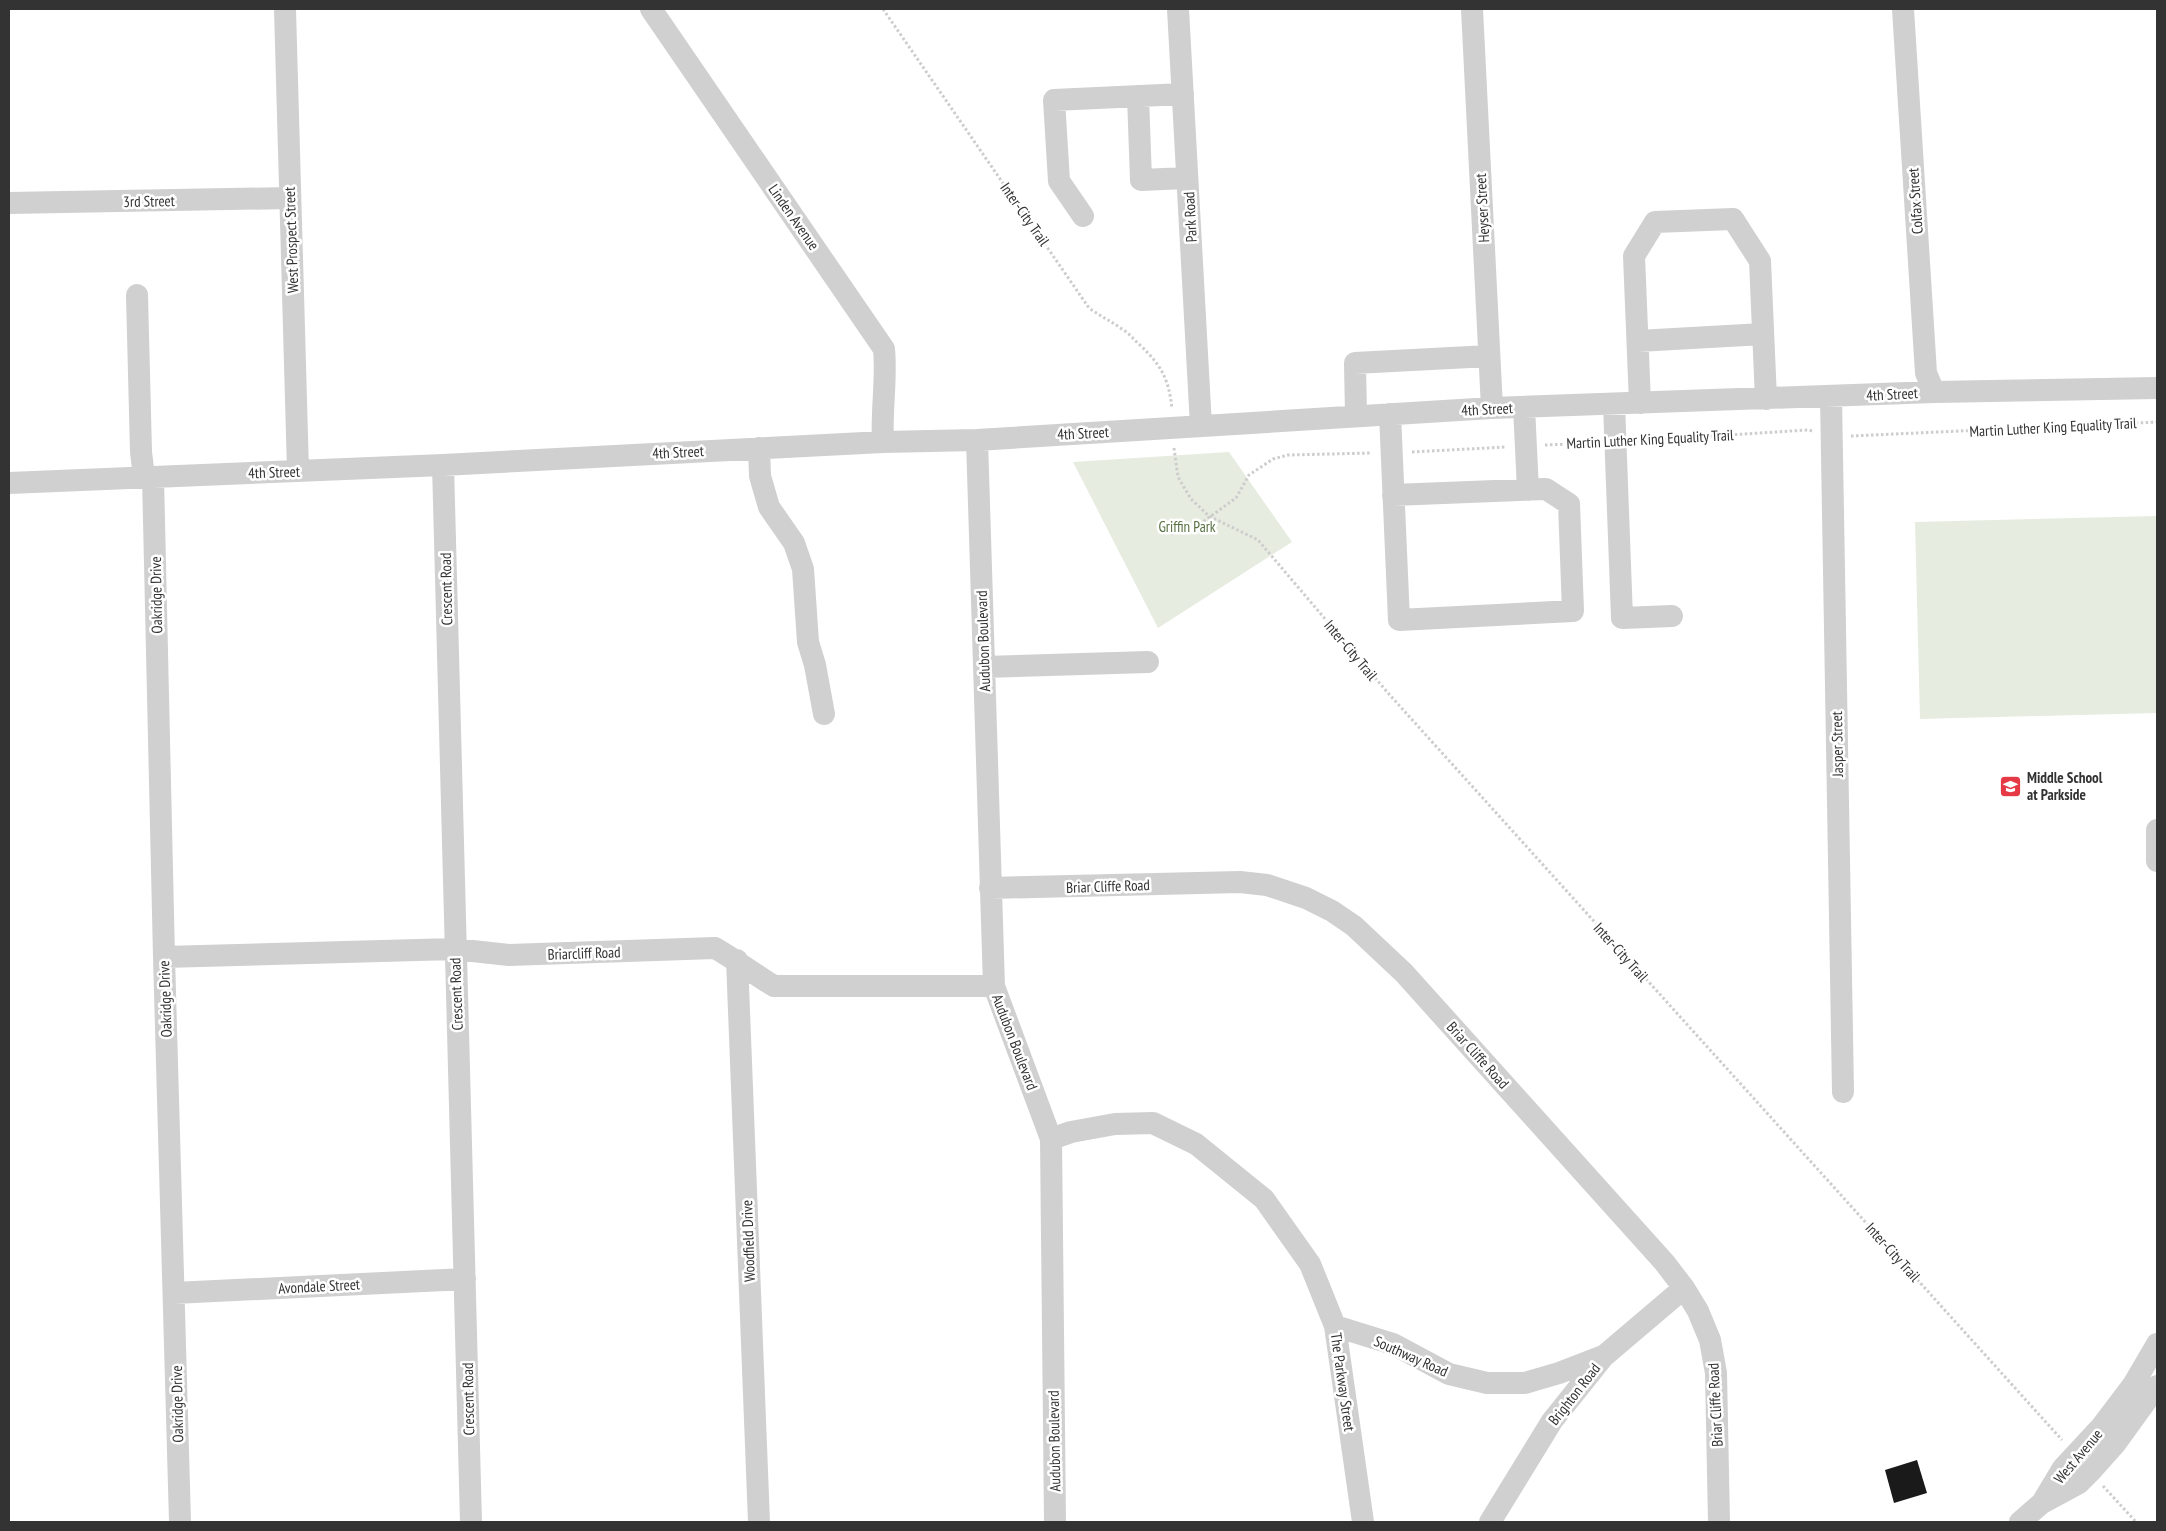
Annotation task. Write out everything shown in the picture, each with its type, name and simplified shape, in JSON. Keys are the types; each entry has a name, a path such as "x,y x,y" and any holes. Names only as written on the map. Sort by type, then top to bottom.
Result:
{"street":[{"name":"West Prospect Street","path":"285,9 298,471"},
{"name":"Linden Avenue","path":"650,9 868,323 884,349 886,369 881,419 883,442"},
{"name":"Park Road","path":"1178,9 1201,426"},
{"name":"Heyser Street","path":"1472,9 1492,408"},
{"name":"Colfax Street","path":"1903,9 1926,373 1934,392"},
{"path":"1083,216 1059,181 1054,100 1183,94"},
{"path":"1138,96 1141,180 1188,178"},
{"name":"3rd Street","path":"9,203 290,198"},
{"path":"1640,403 1634,256 1655,222 1733,219 1760,261 1766,399"},
{"name":"Oakridge Drive","path":"137,296 141,452 149,477 180,1522"},
{"path":"1638,341 1763,334"},
{"path":"1356,416 1355,363 1489,356"},
{"name":"4th Street","path":"9,483 443,465 883,442 977,440 1492,408 1934,392 2157,388"},
{"name":"Jasper Street","path":"1831,397 1843,1092"},
{"path":"1614,404 1622,618 1672,616"},
{"path":"1524,407 1528,490"},
{"path":"1390,414 1393,496 1399,620 1573,610 1569,504 1546,489 1393,496"},
{"name":"Audubon Boulevard","path":"977,440 994,986 1051,1139 1055,1522"},
{"path":"759,448 760,476 769,507 794,543 803,569 808,642 815,665 824,714"},
{"name":"Crescent Road","path":"443,465 470,1522"},
{"path":"984,667 1148,662"},
{"path":"2157,830 2157,861"},
{"name":"Briar Cliffe Road","path":"990,888 1240,882 1267,885 1306,898 1332,911 1354,926 1404,972 1657,1255 1684,1288 1698,1311 1710,1340 1716,1373 1719,1522"},
{"name":"Briarcliff Road","path":"164,957 454,949 509,955 715,948 737,960 750,972 774,986 994,986"},
{"name":"Woodfield Drive","path":"737,960 759,1522"},
{"name":"The Parkway Street","path":"1051,1139 1071,1132 1115,1124 1153,1123 1196,1144 1264,1199 1310,1264 1335,1326 1363,1522"},
{"name":"Avondale Street","path":"174,1293 465,1279"},
{"name":"Brighton Road","path":"1490,1522 1552,1421 1604,1356 1684,1288"},
{"name":"Southway Road","path":"1335,1326 1393,1344 1449,1374 1487,1383 1524,1383 1559,1373 1604,1356"},
{"name":"West Avenue","path":"2042,1503 2063,1468 2102,1426 2133,1385 2157,1344"},
{"name":"West Avenue","path":"2042,1503 2079,1482 2091,1471 2115,1444 2157,1386"},
{"path":"2020,1522 2042,1503"}],"path":[{"name":"Inter-City Trail","path":"883,9 1089,308 1099,316 1123,329 1153,358 1163,372 1170,387 1172,407"},
{"name":"Martin Luther King Equality Trail","path":"1171,534 1200,524 1236,498 1249,475 1273,459 1288,455 1392,453 1807,430 1832,437 2157,422"},
{"name":"Inter-City Trail","path":"1174,457 1178,477 1191,499 1209,516 1258,540 1388,693 2068,1446"},
{"path":"2101,1482 2136,1522"}],"green space":[{"name":"Griffin Park","path":"1229,452 1292,542 1158,628 1073,462"},
{"path":"2157,516 2157,713 1920,719 1915,522"}],"building":[{"path":"1917,1460 1927,1493 1894,1503 1885,1470"}],"place":[{"name":"Middle School at Parkside","path":"2011,786"}]}
